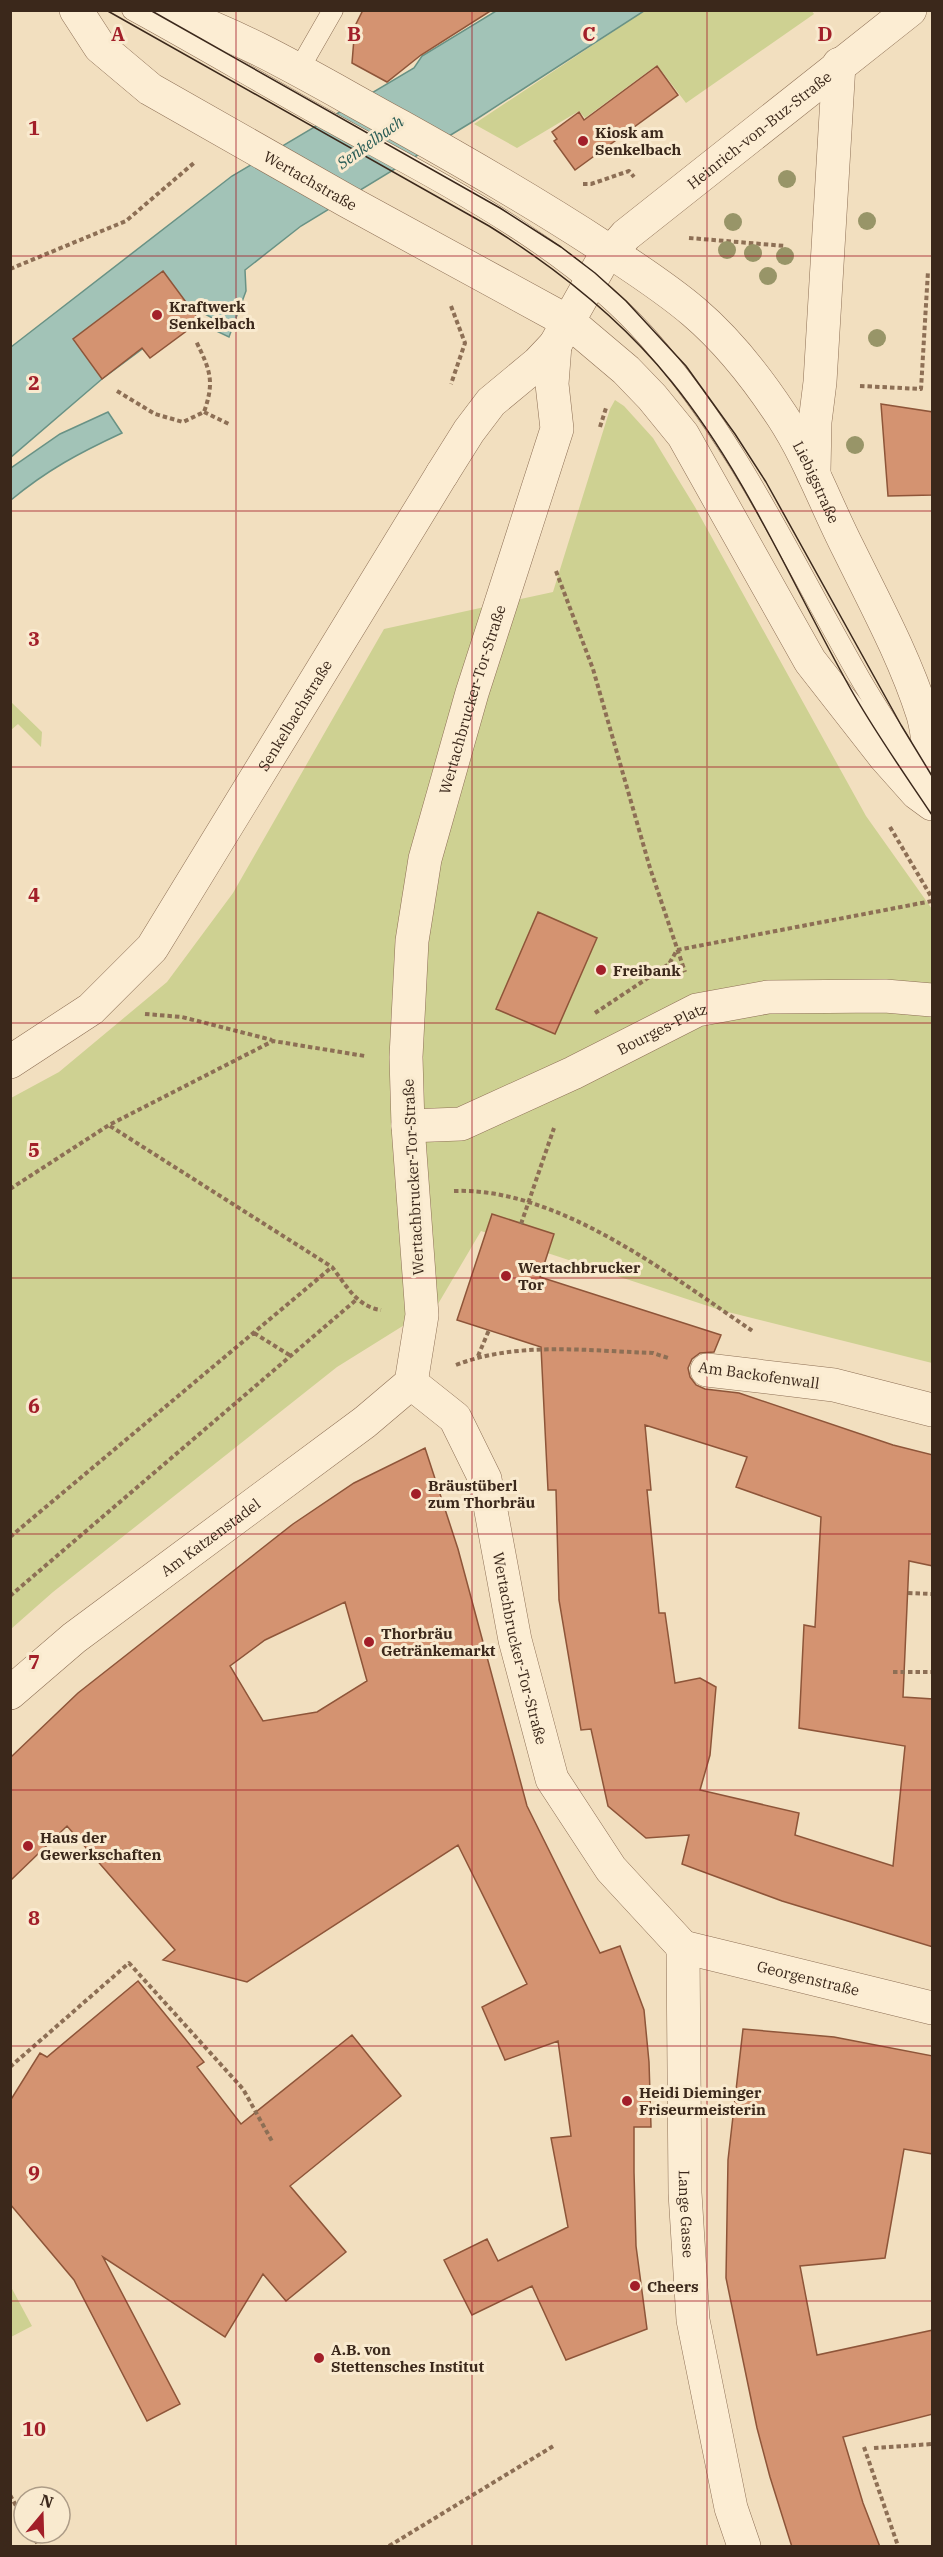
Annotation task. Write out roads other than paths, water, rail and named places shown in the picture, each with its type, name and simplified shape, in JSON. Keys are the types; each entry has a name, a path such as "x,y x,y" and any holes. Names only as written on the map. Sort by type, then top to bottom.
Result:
{"street":[{"name":"Wertachstraße","path":"76,10 100,47 150,89 347,201 554,314 561,334"},
{"path":"165,10 206,24 356,102 552,213 611,252"},
{"name":"Heinrich-von-Buz-Straße","path":"561,334 589,282 626,235 910,10"},
{"path":"814,475 815,422 820,382 839,64"},
{"name":"Liebigstraße","path":"611,252 694,312 734,351 783,417 896,643 924,717 933,771"},
{"path":"561,334 581,332 626,370 683,435 810,661 885,757 917,794 933,804"},
{"name":"Senkelbachstraße","path":"10,1062 91,1009 152,948 469,431 491,402 538,363 561,334"},
{"name":"Wertachbrucker-Tor-Straße","path":"561,334 553,392 557,429 472,693 425,859 412,941 406,1057 411,1192 422,1315 411,1383 455,1418 485,1479 515,1640 552,1779 611,1869 683,1947"},
{"path":"518,379 553,392"},
{"name":"Bourges-Platz","path":"408,1126 461,1124 573,1073 697,1010 768,997 885,996 933,1000"},
{"name":"Am Backofenwall","path":"707,1370 834,1385 933,1410"},
{"name":"Am Katzenstadel","path":"10,1693 74,1638 365,1422 411,1383"},
{"name":"Georgenstraße","path":"683,1947 933,2008"},
{"name":"Lange Gasse","path":"683,1947 685,2193 693,2320 730,2508 744,2547"}],"lane":[{"path":"132,10 495,216 589,282 648,338 699,401 726,440 756,488 861,681 933,793"},
{"path":"298,71 333,10"}],"water":[{"name":"Senkelbach","path":"496,11 644,11 472,122 301,226 245,270 246,291 229,337 212,329 216,320 196,309 102,379 11,457 11,347 232,176 414,68 422,56"},
{"path":"108,412 122,433 64,463 11,500 11,468 60,434"}],"tram line":[{"path":"106,10 515,242 587,296 631,336 671,381 698,416 722,453 766,529 859,703 932,815"},
{"path":"150,10 500,208 561,247 626,301 686,366 766,482 901,725 932,776"}],"place":[{"name":"Kiosk am Senkelbach","path":"583,141"},
{"name":"Kraftwerk Senkelbach","path":"157,315"},
{"name":"Freibank","path":"601,970"},
{"name":"Wertachbrucker Tor","path":"506,1276"},
{"name":"Bräustüberl zum Thorbräu","path":"416,1494"},
{"name":"Thorbräu Getränkemarkt","path":"369,1642"},
{"name":"Haus der Gewerkschaften","path":"28,1846"},
{"name":"Heidi Dieminger Friseurmeisterin","path":"627,2101"},
{"name":"Cheers","path":"635,2286"},
{"name":"A.B. von Stettensches Institut","path":"319,2358"}]}
